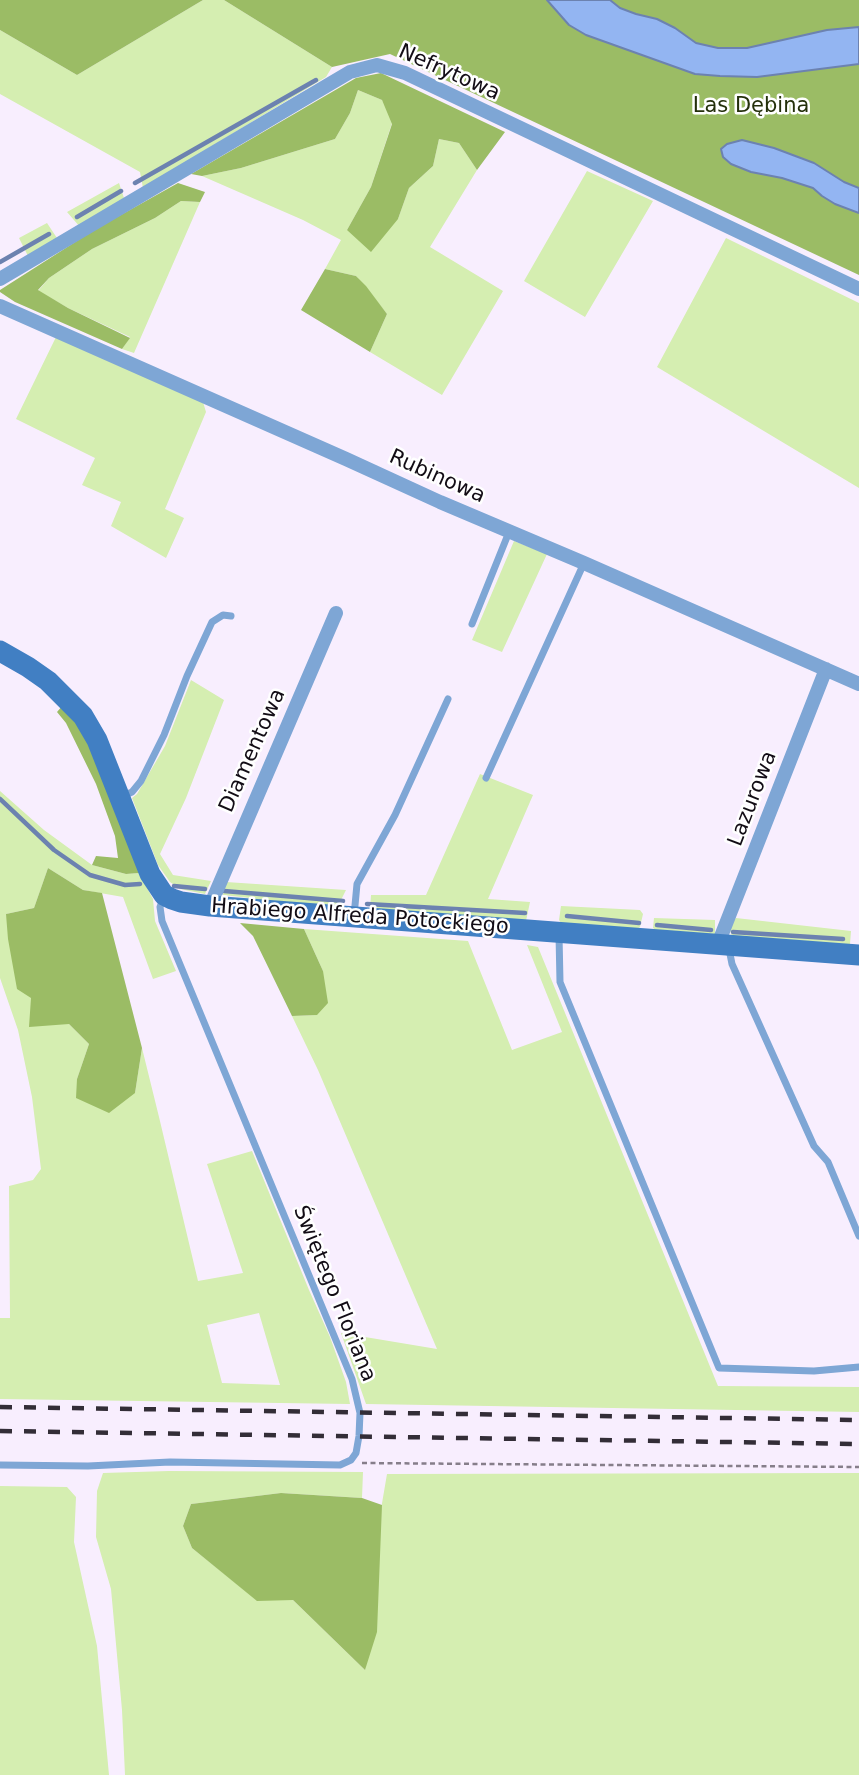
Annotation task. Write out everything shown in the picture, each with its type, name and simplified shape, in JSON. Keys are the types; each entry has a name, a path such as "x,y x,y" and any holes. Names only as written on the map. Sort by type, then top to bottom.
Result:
{"street":[{"name":"Nefrytowa","path":"0,279 350,72 377,65 405,73 859,289"},
{"name":"Rubinowa","path":"0,306 859,684"},
{"name":"Diamentowa","path":"210,906 336,612"},
{"path":"0,651 48,681 83,716 97,740 150,874 164,895"},
{"name":"Lazurowa","path":"723,945 827,669"},
{"name":"Hrabiego Alfreda Potockiego","path":"164,895 181,902 210,906 859,955"}],"lane":[{"path":"472,624 509,532"},
{"path":"486,778 584,563"},
{"path":"120,798 132,792 141,781 164,735 212,622 223,615 231,616"},
{"path":"354,917 357,884 395,815 448,699"},
{"name":"Świętego Floriana","path":"164,895 160,907 162,921 352,1379 360,1413 359,1436 356,1453 346,1463"},
{"path":"559,932 560,982 719,1368 814,1371 859,1367"},
{"path":"723,945 814,1146 828,1162 859,1236"},
{"path":"0,1465 346,1463"}],"path":[{"path":"346,1463 859,1467"}],"green space":[{"path":"0,0 203,0 77,75 0,30"},
{"path":"203,0 224,0 332,67 326,77 143,188 140,172 0,94 0,30 77,75"},
{"name":"Las Dębina","path":"224,0 859,0 859,275 390,54 332,67"},
{"path":"381,73 505,132 477,170 459,143 439,139 433,166 409,188 398,219 371,252 347,230 371,187 392,124 382,100 358,90 350,113 335,139 241,168 202,176 191,174 356,78"},
{"path":"358,90 382,100 393,120 371,187 347,230 398,219 409,188 433,166 439,139 459,143 477,170 430,247 503,291 442,395 370,352 387,314 356,276 325,269 341,240 303,220 202,176 241,168 335,139 350,113"},
{"path":"587,171 653,201 585,317 524,281"},
{"path":"119,183 124,198 80,227 67,212"},
{"path":"178,183 205,192 200,202 181,201 155,218 92,249 49,278 38,290 130,338 122,349 15,302 0,292 94,230"},
{"path":"181,201 200,202 134,353 122,349 130,337 38,291 49,278 92,249 155,218"},
{"path":"47,223 57,238 28,256 19,238"},
{"path":"726,238 859,303 859,488 657,367"},
{"path":"325,269 356,276 387,314 370,352 301,310"},
{"path":"56,337 203,402 206,412 165,509 184,518 166,558 111,526 121,502 82,485 95,458 16,419"},
{"path":"514,541 547,554 502,652 472,640"},
{"path":"191,680 224,700 186,798 160,854 173,875 211,881 205,894 180,889 170,882 158,865 132,798 165,746"},
{"path":"63,705 84,728 139,873 126,874 92,865 96,856 118,858 115,836 96,784 66,723 57,712"},
{"path":"480,774 533,795 488,899 530,902 526,921 370,910 371,895 426,895"},
{"path":"0,791 44,830 92,865 126,874 139,873 153,899 155,921 176,971 153,979 123,897 83,890 48,868 34,908 6,914 31,998 69,1024 89,1044 77,1079 135,1093 142,1048 198,1281 243,1273 207,1164 252,1151 330,1337 346,1382 350,1404 0,1399 0,1318 10,1318 9,1186 33,1180 41,1169 32,1097 18,1030 0,978","holes":["259,1313 280,1385 222,1383 207,1325"]},
{"path":"48,868 83,890 102,893 142,1048 135,1093 109,1113 76,1098 77,1079 89,1044 69,1024 29,1027 31,998 17,989 6,914 34,908"},
{"path":"226,882 346,890 337,908 252,901 250,898 223,895"},
{"path":"561,906 640,910 643,914 637,929 562,924 559,920"},
{"path":"654,918 715,920 715,934 657,931 653,928"},
{"path":"736,918 851,931 850,944 732,937 729,926"},
{"path":"240,923 304,929 323,971 328,1003 317,1015 292,1016 253,936"},
{"path":"304,929 468,941 512,1050 562,1032 527,945 538,947 718,1386 859,1387 859,1412 366,1404 341,1333 437,1349 318,1070 292,1016 316,1015 323,971"},
{"path":"363,1472 362,1498 281,1493 191,1504 183,1526 192,1548 257,1600 293,1600 365,1670 380,1515 387,1474 859,1473 859,1775 125,1775 111,1589 96,1537 97,1491 103,1473"},
{"path":"0,1486 67,1487 76,1497 74,1542 97,1646 109,1775 0,1775"},
{"path":"281,1493 362,1498 382,1505 377,1632 365,1670 293,1600 257,1601 192,1548 183,1526 191,1504"}],"water":[{"path":"547,0 610,0 620,8 657,19 675,28 696,43 718,48 747,48 827,30 859,27 859,64 757,77 695,74 586,35 569,25"},
{"path":"742,140 774,148 814,163 859,188 859,213 835,204 813,188 731,164 723,157 721,149 727,144"}],"waterway":[{"path":"135,183 316,80"},
{"path":"77,217 121,191"},
{"path":"0,262 49,234"},
{"path":"0,799 54,850 90,875 125,885 140,884"},
{"path":"174,886 205,889"},
{"path":"224,891 343,901"},
{"path":"367,904 525,913"},
{"path":"567,916 639,923"},
{"path":"657,925 711,930"},
{"path":"733,932 843,939"}],"railway":[{"path":"0,1407 859,1420"},
{"path":"0,1431 859,1444"}]}
